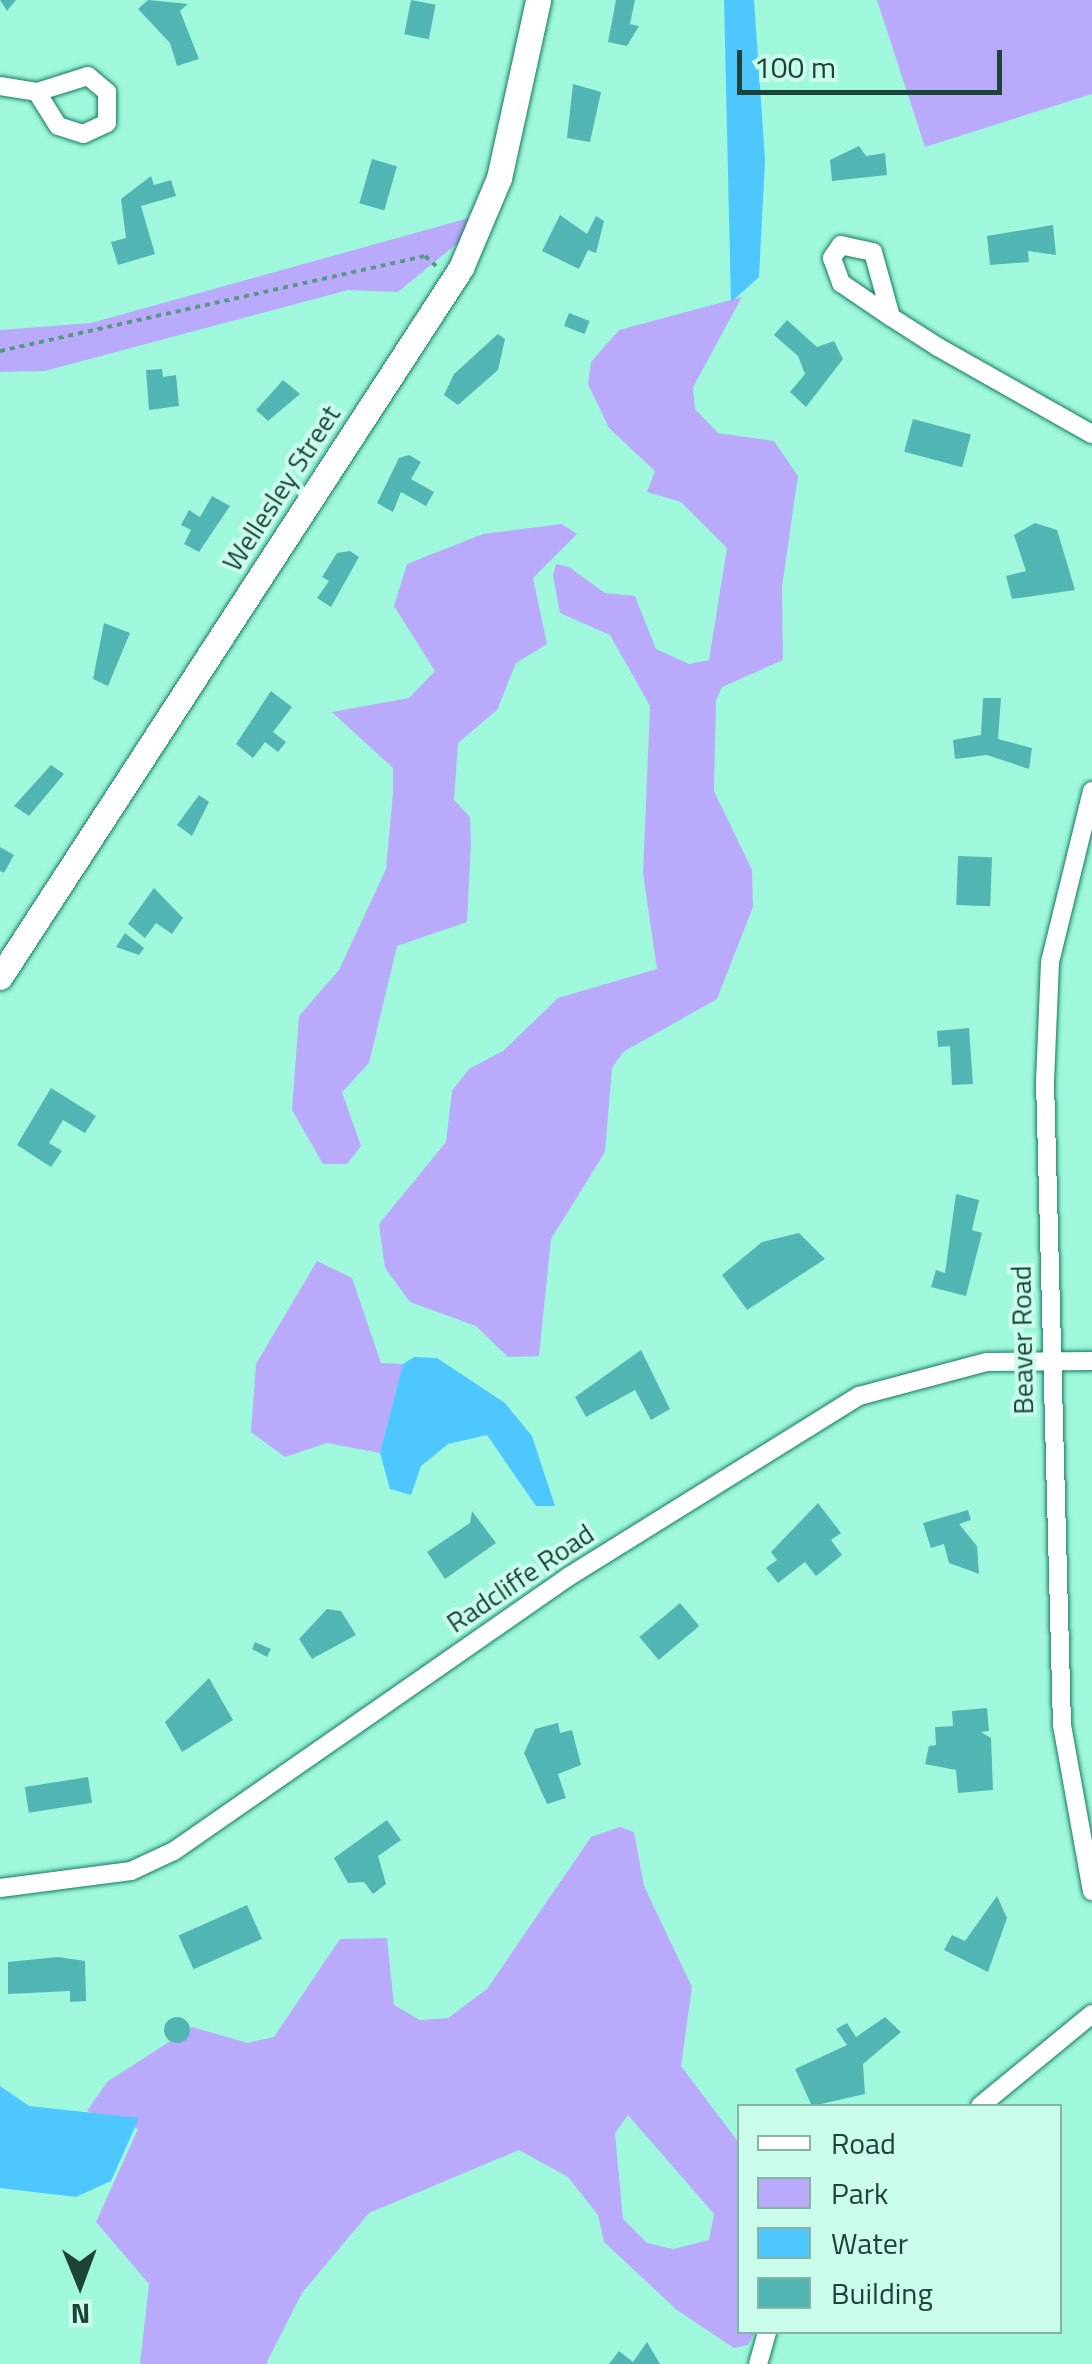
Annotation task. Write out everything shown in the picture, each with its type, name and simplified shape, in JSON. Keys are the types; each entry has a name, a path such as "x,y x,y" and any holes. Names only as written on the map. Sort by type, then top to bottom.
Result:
{"main road":[{"name":"Wellesley Street","path":"0,977 453,281 499,178 538,0"}],"street":[{"path":"0,86 38,92"},
{"path":"891,317 1092,434"},
{"name":"Beaver Road","path":"1092,791 1045,995 1050,1361 1062,1725 1092,1891"},
{"name":"Radcliffe Road","path":"0,1888 131,1871 174,1851 584,1567 859,1396 987,1362 1092,1360"},
{"path":"982,2104 1092,2014"},
{"path":"758,2364 766,2334"}],"path":[{"path":"0,351 425,256 453,281"}],"green space":[{"path":"877,0 1092,0 1092,94 925,147"},
{"path":"498,210 398,292 348,290 45,371 0,372 0,330 91,323"},
{"path":"742,297 693,387 695,409 718,433 774,441 798,476 782,587 783,660 722,687 716,700 714,791 752,870 753,907 717,999 623,1052 612,1068 605,1152 551,1239 539,1356 508,1357 476,1326 410,1302 385,1268 379,1224 446,1142 452,1091 469,1069 503,1051 558,998 657,969 643,873 650,706 610,635 560,613 553,575 556,564 569,567 605,593 635,596 656,649 689,664 709,660 727,548 681,502 647,492 655,471 609,428 588,384 591,362 619,330"},
{"path":"562,524 577,534 533,578 547,644 516,663 497,710 458,743 454,800 470,817 467,922 397,946 369,1063 342,1092 361,1146 347,1164 323,1164 292,1110 299,1016 339,970 386,869 393,793 393,768 332,712 409,698 435,671 394,606 407,564 483,534"},
{"path":"317,1261 352,1278 381,1363 403,1364 380,1453 327,1443 285,1457 251,1432 256,1364"},
{"path":"620,1827 634,1832 644,1886 692,1987 681,2066 737,2140 737,2334 754,2334 748,2345 734,2348 677,2310 604,2242 598,2215 568,2177 519,2150 369,2213 302,2293 266,2364 140,2364 149,2284 96,2222 138,2129 87,2111 107,2082 192,2027 248,2043 274,2037 340,1939 387,1938 394,2005 420,2020 448,2018 487,1989 591,1837","holes":["628,2115 714,2214 709,2240 673,2249 647,2243 623,2219 615,2133"]}],"water":[{"path":"724,0 754,0 765,160 759,277 731,302"},
{"path":"414,1357 437,1358 505,1403 532,1436 555,1506 536,1506 487,1435 448,1444 421,1466 411,1495 390,1489 380,1453 403,1364"},
{"path":"0,2086 29,2106 139,2118 111,2181 76,2197 0,2188"}],"building":[{"path":"0,0 16,0 7,11"},
{"path":"148,0 188,4 180,11 199,59 177,66 170,43 138,9"},
{"path":"411,0 436,5 429,39 404,34"},
{"path":"616,0 635,0 630,24 639,26 627,46 608,42"},
{"path":"573,84 601,92 590,142 567,138"},
{"path":"859,146 866,156 885,153 887,175 832,181 830,160"},
{"path":"372,159 397,166 384,210 359,203"},
{"path":"151,176 154,185 171,180 176,196 141,206 155,254 118,265 111,242 126,238 121,199"},
{"path":"560,215 587,234 596,216 604,221 596,253 588,250 579,269 542,251"},
{"path":"1053,225 1056,255 1028,251 1029,262 990,265 987,236"},
{"path":"569,313 590,321 585,334 564,326"},
{"path":"787,320 817,347 834,341 843,359 806,407 790,392 805,374 798,356 774,335"},
{"path":"498,334 505,339 498,370 458,405 444,395 454,374"},
{"path":"162,369 163,377 176,375 179,406 149,410 146,370"},
{"path":"283,380 300,394 268,421 256,410"},
{"path":"913,419 971,435 962,467 904,452"},
{"path":"409,455 421,462 411,479 434,492 426,506 401,492 393,512 377,503 399,458"},
{"path":"212,496 230,506 199,552 184,544 191,530 181,525 189,510 200,517"},
{"path":"1035,523 1057,530 1075,590 1012,599 1006,576 1026,571 1014,535"},
{"path":"350,551 359,557 331,607 317,598 329,581 322,577 337,553"},
{"path":"104,623 130,633 108,686 93,679"},
{"path":"271,691 292,707 273,732 286,742 278,752 265,742 253,758 236,744"},
{"path":"983,698 1001,698 998,739 1032,748 1029,769 987,755 955,759 953,740 981,735"},
{"path":"51,765 64,774 29,816 14,806"},
{"path":"199,795 209,802 192,836 177,825"},
{"path":"0,847 14,855 4,873 0,871"},
{"path":"958,856 992,857 990,906 956,905"},
{"path":"154,888 183,918 172,934 156,923 145,938 128,924"},
{"path":"125,933 144,948 139,955 116,947"},
{"path":"969,1028 973,1084 952,1085 950,1046 938,1047 937,1031"},
{"path":"51,1088 96,1116 85,1133 63,1120 49,1143 62,1151 51,1167 17,1145"},
{"path":"956,1194 979,1200 972,1230 982,1233 966,1296 931,1287 936,1270 945,1273"},
{"path":"799,1233 825,1259 747,1310 722,1275 762,1242"},
{"path":"641,1350 670,1409 651,1420 635,1390 586,1417 575,1397"},
{"path":"818,1503 841,1533 831,1540 842,1555 816,1576 805,1562 778,1583 766,1568 777,1560 771,1552"},
{"path":"968,1510 971,1520 959,1524 977,1546 979,1574 949,1563 944,1544 931,1548 923,1523"},
{"path":"472,1511 496,1543 445,1579 427,1552 470,1523"},
{"path":"680,1603 699,1626 659,1660 639,1637"},
{"path":"327,1609 341,1611 356,1635 312,1659 299,1639"},
{"path":"255,1642 271,1649 267,1657 252,1649"},
{"path":"209,1678 233,1720 182,1752 165,1722"},
{"path":"987,1708 989,1731 981,1732 991,1738 993,1790 958,1793 956,1770 925,1764 929,1746 936,1745 935,1727 953,1726 952,1711"},
{"path":"558,1723 560,1733 572,1730 581,1765 558,1774 566,1798 547,1804 524,1753 535,1729"},
{"path":"88,1777 92,1803 29,1813 25,1787"},
{"path":"387,1820 401,1840 378,1856 386,1884 373,1894 364,1882 348,1883 334,1858"},
{"path":"997,1896 1007,1918 988,1972 944,1950 952,1935 965,1941"},
{"path":"247,1905 262,1939 194,1969 178,1936"},
{"path":"58,1957 85,1961 86,2001 70,2002 70,1991 8,1994 8,1962"},
{"path":"177,2017 186,2021 190,2030 186,2039 177,2043 168,2039 164,2030 168,2021"},
{"path":"885,2017 901,2032 863,2064 865,2094 811,2104 795,2069 847,2045 836,2029 847,2023 856,2037"},
{"path":"647,2342 660,2364 609,2364 619,2351 633,2362"}]}
